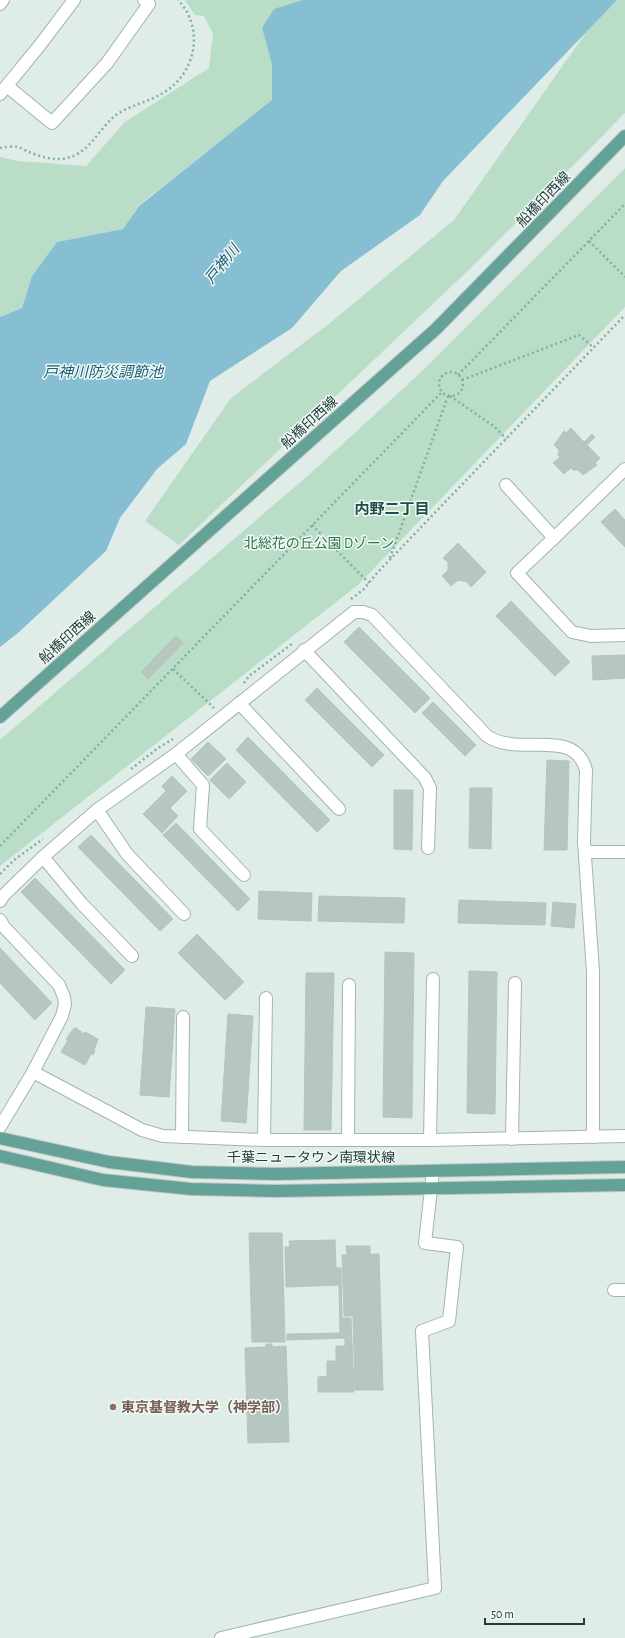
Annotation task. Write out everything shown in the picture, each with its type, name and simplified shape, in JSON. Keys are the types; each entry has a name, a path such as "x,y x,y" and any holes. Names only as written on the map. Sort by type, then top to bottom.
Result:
{"main road":[{"name":"船橋印西線","path":"0,717 436,329 625,136"},
{"name":"千葉ニュータウン南環状線","path":"0,1138 109,1162 192,1172 275,1174 625,1167"},
{"path":"0,1156 103,1180 191,1189 275,1191 625,1185"}],"street":[{"path":"0,4 3,0"},
{"path":"74,0 4,90 52,123 107,63 124,41 149,4 144,0"},
{"path":"625,469 518,573 572,632 591,636 625,635"},
{"path":"506,485 554,538"},
{"path":"0,902 4,895 43,857 97,810 176,754 304,650 354,612 363,612 372,615 492,739 510,745 564,746 578,753 583,761 586,770 585,852 594,972 593,1137"},
{"path":"304,650 425,778 430,788 428,848"},
{"path":"238,703 339,809"},
{"path":"176,754 203,785 200,829 244,875"},
{"path":"97,810 127,854 184,914"},
{"path":"585,852 625,852"},
{"path":"43,857 82,904 132,956"},
{"path":"0,920 4,927 59,985 64,997 62,1016 33,1072 0,1127"},
{"path":"430,1140 433,979"},
{"path":"512,1139 515,983"},
{"path":"348,1140 350,985"},
{"path":"264,1140 266,998"},
{"path":"182,1137 183,1017"},
{"path":"33,1072 142,1130 163,1136 264,1140 430,1140 625,1136"},
{"path":"221,1638 435,1588 422,1331 449,1321 457,1247 425,1243 433,1171"}],"path":[{"path":"0,148 19,147 45,158 67,158 82,151 93,142 98,132 117,114 163,93 172,87 185,74 189,65 196,37 189,13 178,0"},
{"path":"458,375 625,204"},
{"path":"589,241 625,277"},
{"path":"350,600 363,590 389,560 625,315"},
{"path":"462,380 579,335 594,348"},
{"path":"389,560 449,396 460,391 462,380 458,375 450,372 443,376 439,382 442,392 449,396 495,427 506,439"},
{"path":"0,846 442,392"},
{"path":"312,525 369,582"},
{"path":"241,687 249,676 300,638"},
{"path":"173,668 214,708"},
{"path":"208,712 219,704"},
{"path":"126,774 158,748 175,738"},
{"path":"0,874 37,842 48,836"}],"green space":[{"path":"185,0 303,0 262,28 272,65 273,100 139,205 123,229 57,242 32,276 22,308 0,317 0,157 18,161 86,166 125,122 209,68 213,34 204,16 195,15"},
{"path":"609,0 625,0 625,113 478,261 179,545 145,521 231,398 330,323 454,220"},
{"name":"北総花の丘公園 Dゾーン","path":"625,168 625,307 359,584 0,866 0,740 311,473 419,374"}],"water":[{"name":"戸神川防災調節池","path":"303,0 617,0 443,181 420,215 341,271 292,328 210,381 186,444 157,469 120,518 106,551 18,633 0,647 0,317 22,308 32,276 57,242 123,229 139,206 272,100 272,65 262,28 274,9"}],"building":[{"path":"571,428 584,442 592,434 595,437 587,445 600,458 595,463 597,465 583,475 578,470 573,470 571,468 564,474 553,463 560,457 558,455 559,450 554,445 564,431 566,433"},
{"path":"615,509 625,520 625,547 601,522"},
{"path":"458,543 486,572 471,587 467,582 458,580 451,586 442,576 448,570 448,562 443,558"},
{"path":"511,601 570,662 555,676 496,616"},
{"path":"359,627 430,698 415,713 344,642"},
{"path":"176,636 183,643 148,679 141,672"},
{"path":"625,655 625,678 593,680 592,656"},
{"path":"317,688 384,755 372,767 305,700"},
{"path":"433,702 476,745 465,756 422,713"},
{"path":"248,737 330,820 317,832 236,750"},
{"path":"208,742 226,759 208,776 191,759"},
{"path":"547,760 569,761 567,850 544,850"},
{"path":"227,763 246,782 229,799 210,780"},
{"path":"172,776 187,791 170,808 178,816 162,833 143,814 166,791 162,786"},
{"path":"470,788 492,788 491,849 469,848"},
{"path":"394,790 413,790 412,850 394,849"},
{"path":"176,823 250,899 238,911 163,835"},
{"path":"91,835 173,919 160,931 78,847"},
{"path":"35,878 125,970 111,984 21,892"},
{"path":"259,891 312,893 311,921 258,919"},
{"path":"319,896 405,898 404,923 318,921"},
{"path":"459,900 546,903 545,925 458,923"},
{"path":"553,902 576,904 574,928 551,926"},
{"path":"197,934 244,982 225,1000 178,953"},
{"path":"0,948 52,1003 35,1020 0,983"},
{"path":"385,952 414,953 412,1118 383,1117"},
{"path":"469,971 497,972 495,1114 467,1113"},
{"path":"306,973 334,973 331,1130 304,1130"},
{"path":"146,1007 175,1009 169,1097 140,1095"},
{"path":"228,1014 253,1016 246,1123 221,1121"},
{"path":"74,1028 84,1034 85,1032 98,1039 93,1055 91,1054 85,1065 61,1052 68,1040 66,1039"},
{"path":"249,1233 282,1233 285,1342 252,1342"},
{"path":"335,1240 336,1268 341,1268 342,1318 351,1318 354,1392 318,1392 318,1377 327,1376 327,1361 336,1361 336,1346 345,1346 345,1338 287,1340 287,1334 340,1333 339,1285 286,1287 285,1247 290,1247 289,1241"},
{"path":"346,1246 370,1246 370,1254 347,1254"},
{"path":"379,1254 383,1390 355,1390 353,1316 344,1316 342,1255"},
{"path":"266,1344 272,1344 272,1347 286,1346 289,1442 248,1443 245,1348 266,1347"}],"place":[{"name":"東京基督教大学（神学部）","path":"113,1407"}],"district":[{"name":"内野二丁目","path":"392,509"}],"water label":[{"name":"戸神川","path":"222,264"}]}
